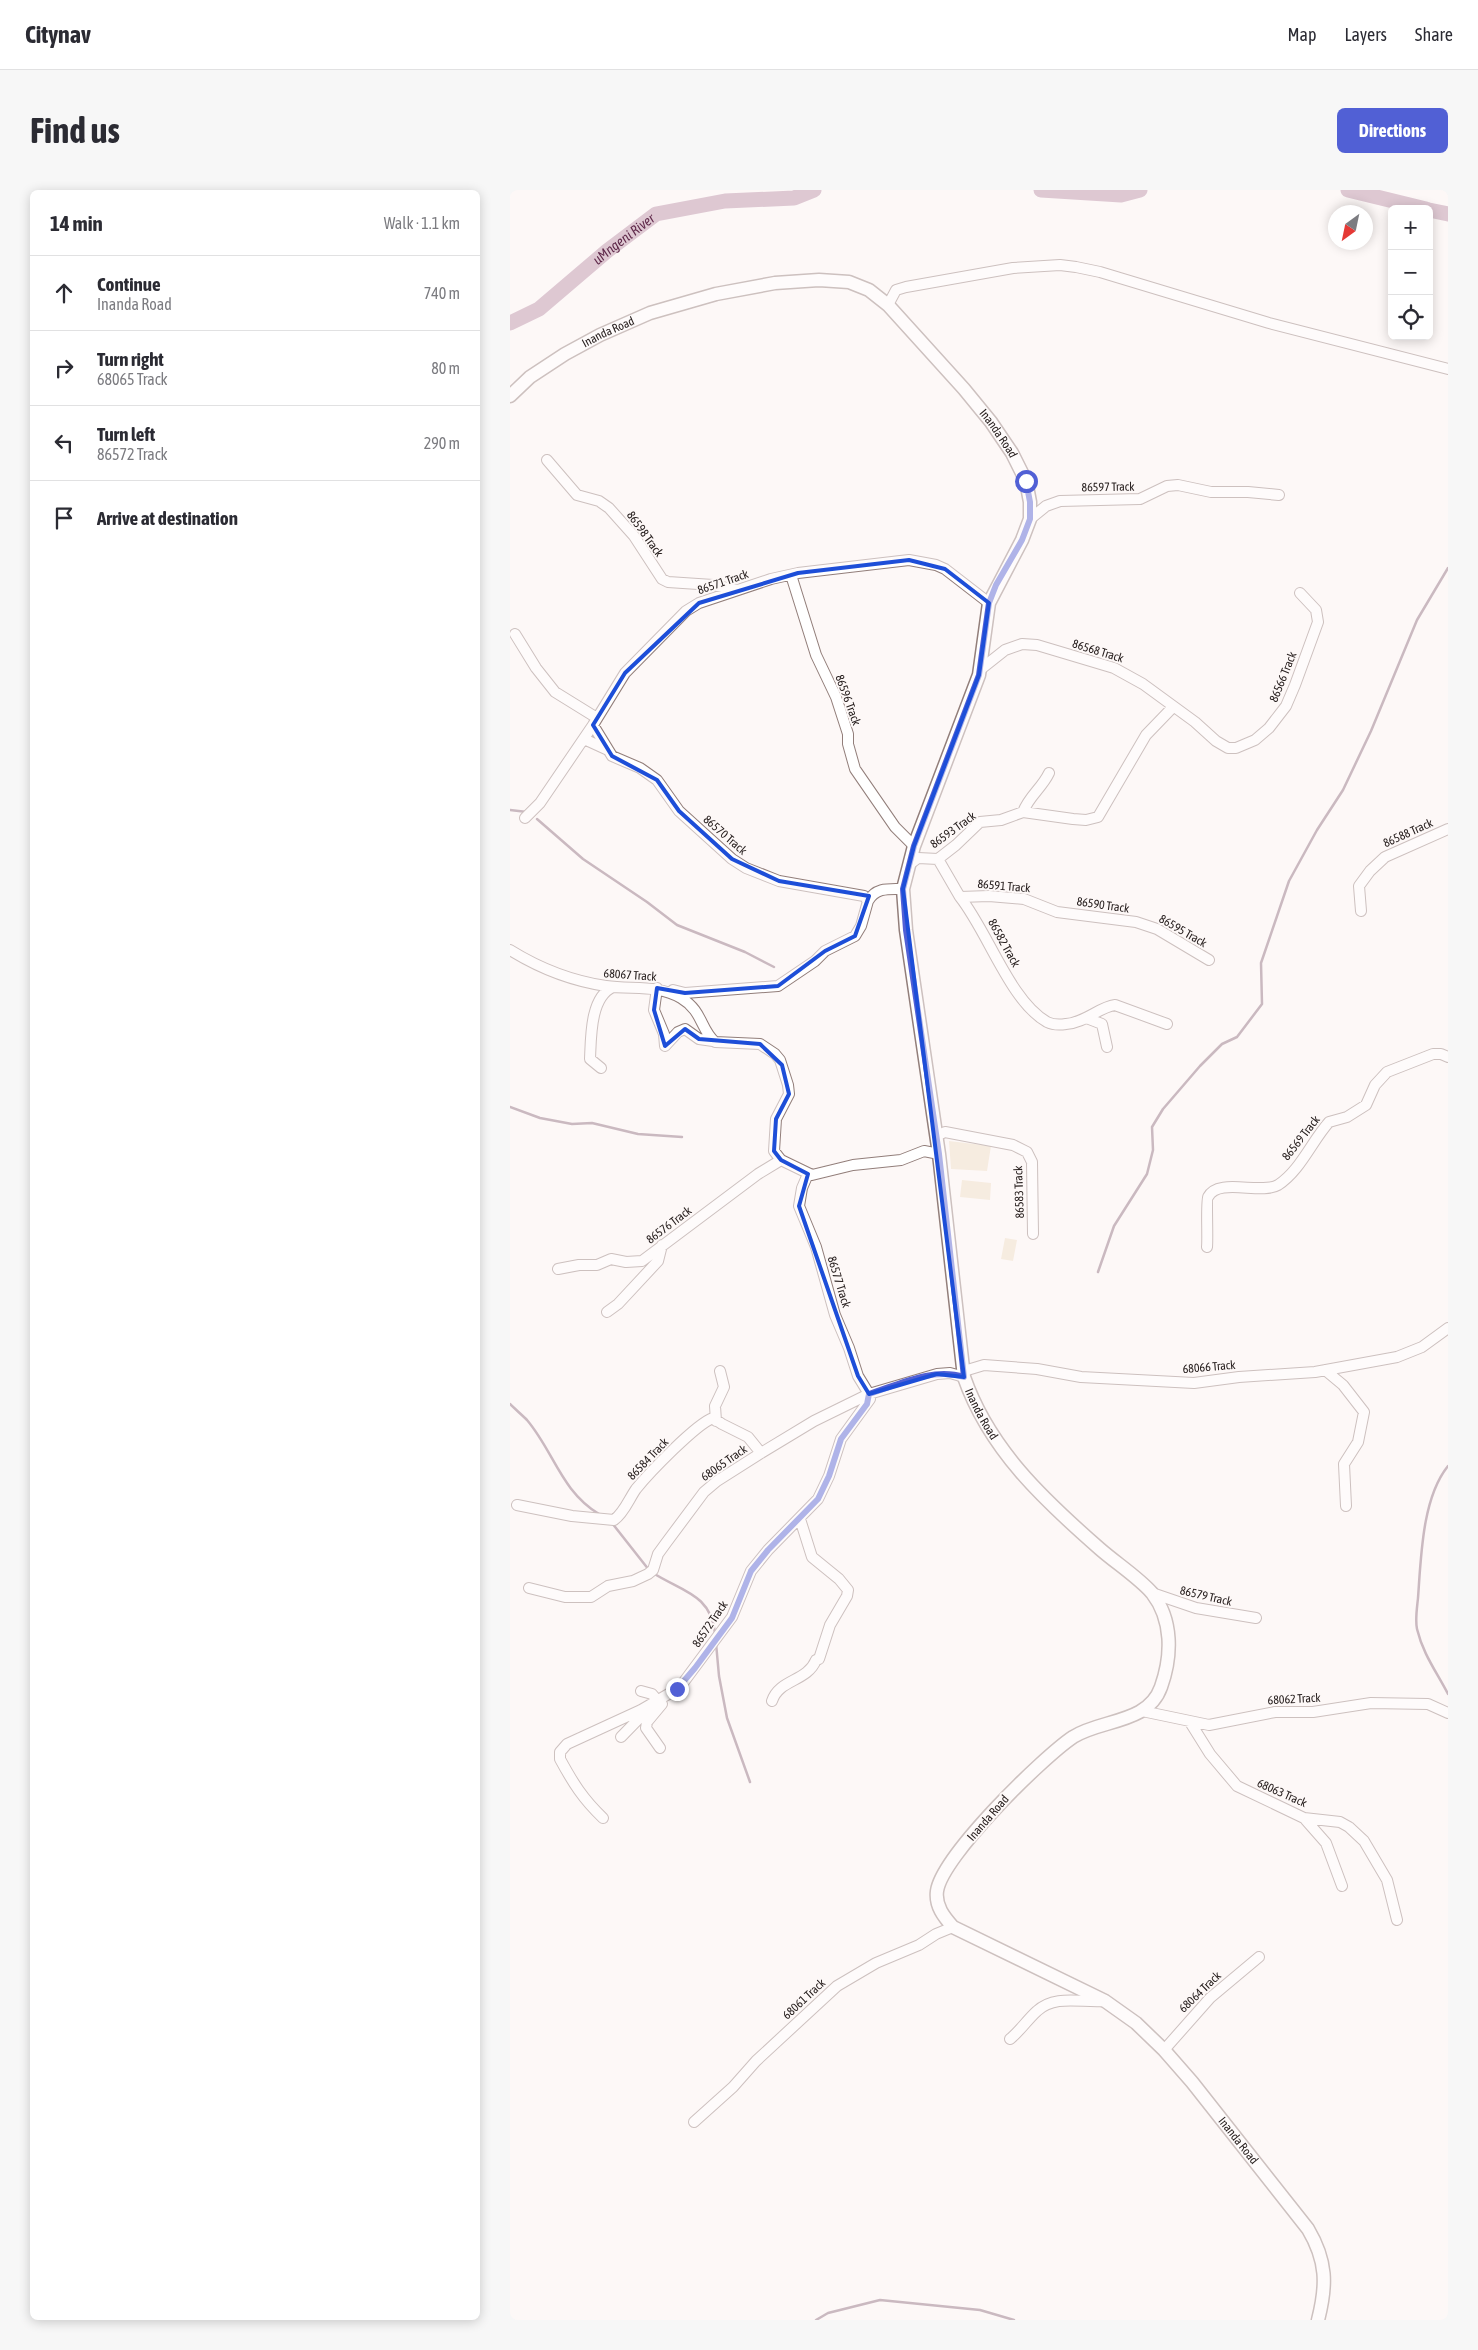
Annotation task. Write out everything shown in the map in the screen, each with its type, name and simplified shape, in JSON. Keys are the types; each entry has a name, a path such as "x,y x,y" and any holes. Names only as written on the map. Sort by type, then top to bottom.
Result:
{"street":[{"path":"888,305 896,290 906,286 1013,268 1060,265 1100,272 1269,323 1448,369"},
{"name":"Inanda Road","path":"510,396 530,378 600,335 650,312 716,294 775,283 839,281 869,290 888,305 964,389 991,422 1012,453 1026,481 1030,502 1030,519 1022,540 996,585 989,603 979,675 914,846 903,889 906,930 939,1154 964,1374 982,1420 997,1444 1026,1480 1100,1549 1152,1593 1168,1627 1168,1656 1160,1690 1142,1711 1075,1736 1028,1774 992,1812 960,1851 937,1889 937,1904 953,1927 1105,2001 1136,2023 1164,2050 1308,2229 1319,2247 1324,2272 1318,2320"},
{"name":"86598 Track","path":"547,460 577,495 599,501 609,508 634,536 662,579 668,582 713,585 737,590"},
{"name":"86597 Track","path":"1030,519 1046,506 1060,501 1140,498 1172,485 1228,493 1248,492 1279,495"},
{"name":"86571 Track","path":"525,818 536,809 595,722 625,672 686,612 698,603 771,579 791,575 892,561 921,561 944,569 989,603"},
{"name":"86596 Track","path":"791,575 816,655 838,705 848,734 848,744 855,769 895,827 914,846"},
{"name":"86566 Track","path":"1228,748 1245,746 1255,740 1274,722 1286,706 1318,622 1316,610 1300,593"},
{"name":"86570 Track","path":"515,634 536,668 555,692 595,722 608,750 615,758 640,768 657,780 684,816 706,834 720,850 746,868 779,881 864,896 868,901"},
{"name":"86568 Track","path":"979,675 981,669 1012,646 1022,644 1037,645 1124,672 1228,748"},
{"path":"1049,773 1041,788 1030,797 1022,812 1086,820 1098,817 1146,735 1172,707"},
{"path":"584,738 608,750"},
{"name":"86593 Track","path":"910,864 918,858 938,859 980,822 1001,820 1022,812"},
{"name":"86588 Track","path":"1361,911 1359,886 1374,866 1385,857 1447,830"},
{"name":"86591 Track","path":"938,859 960,897 1024,898 1057,912"},
{"path":"903,889 885,889 872,894 868,901 861,926 855,936 825,951 815,961 778,986 685,993 660,989 654,1010 664,1034 665,1046 678,1032 685,1029 698,1039 720,1043 760,1044 775,1054 780,1060 789,1090 788,1098 776,1119 774,1151 781,1160 808,1174 820,1174 852,1165 901,1160 924,1150 939,1154"},
{"name":"86582 Track","path":"960,897 973,913 1024,1002 1036,1014 1052,1024 1068,1024 1089,1019 1108,1007 1116,1005 1168,1024"},
{"name":"86590 Track","path":"1057,912 1119,919 1145,925"},
{"name":"86595 Track","path":"1145,925 1169,936 1209,960"},
{"name":"68067 Track","path":"510,950 537,966 585,982 613,987 660,989 693,1005 713,1041"},
{"path":"601,1068 590,1059 591,1027 602,996 613,987"},
{"path":"1089,1019 1102,1024 1107,1047"},
{"name":"86569 Track","path":"1207,1247 1208,1196 1216,1190 1243,1186 1264,1189 1283,1181 1310,1149 1329,1122 1347,1117 1366,1105 1375,1085 1387,1072 1432,1054 1448,1057"},
{"name":"86583 Track","path":"936,1136 946,1132 998,1141 1018,1147 1029,1155 1032,1162 1033,1234"},
{"name":"86576 Track","path":"558,1269 579,1265 597,1265 611,1260 626,1262 642,1260 758,1174 781,1160"},
{"name":"86577 Track","path":"808,1174 802,1188 799,1206 808,1224 829,1297 858,1376 869,1394"},
{"path":"607,1312 618,1304 658,1262 662,1245"},
{"name":"68066 Track","path":"964,1374 984,1365 1037,1369 1081,1377 1194,1383 1239,1377 1325,1370 1397,1357 1422,1347 1448,1328"},
{"path":"720,1370 724,1387 716,1404 716,1421 748,1437 761,1453"},
{"path":"1325,1370 1343,1385 1364,1412 1358,1442 1344,1464 1346,1506"},
{"name":"68065 Track","path":"529,1588 565,1597 591,1596 608,1586 628,1582 648,1574 653,1570 658,1554 704,1492 717,1481 761,1453 814,1422 869,1394 937,1374 964,1374"},
{"name":"86572 Track","path":"603,1818 589,1806 580,1793 560,1758 560,1752 567,1744 642,1710 671,1693 689,1676 726,1627 739,1603 742,1590 751,1571 768,1550 818,1499 831,1471 841,1439 867,1404 869,1394"},
{"name":"86584 Track","path":"517,1504 572,1516 614,1520 620,1515 644,1480 687,1436 707,1420 714,1418 716,1421"},
{"path":"772,1701 777,1690 809,1672 816,1660 820,1659 830,1625 848,1594 847,1588 839,1579 812,1557 800,1519"},
{"name":"86579 Track","path":"1152,1593 1196,1608 1256,1618"},
{"path":"620,1737 657,1700 652,1694 641,1691"},
{"path":"660,1748 646,1728 650,1718 671,1693"},
{"name":"68062 Track","path":"1142,1711 1190,1722 1219,1724 1275,1712 1313,1712 1371,1702 1428,1704 1448,1713"},
{"name":"68063 Track","path":"1190,1722 1210,1754 1237,1786 1304,1818 1340,1822 1350,1827 1364,1841 1388,1880 1397,1920"},
{"path":"1304,1818 1326,1843 1342,1886"},
{"name":"68061 Track","path":"694,2122 733,2087 756,2061 837,1986 876,1963 919,1945 936,1934 953,1927"},
{"name":"68064 Track","path":"1164,2050 1210,1998 1259,1957"},
{"path":"1010,2039 1038,2009 1056,2000 1105,2001"}],"highlighted area":[{"path":"909,560 945,569 989,603 979,675 914,846 903,889 964,1377 937,1374 869,1394 858,1376 799,1206 808,1174 781,1160 774,1151 776,1119 789,1094 782,1065 760,1044 699,1039 685,1029 665,1046 654,1010 657,988 685,993 778,986 825,951 855,936 869,896 779,881 732,859 679,811 657,780 612,756 593,725 625,673 699,603 798,573"}],"shaded area":[{"path":"949,1141 991,1146 987,1171 951,1169"},
{"path":"962,1180 991,1183 990,1200 960,1197"},
{"path":"1005,1238 1017,1240 1013,1261 1001,1259"}],"waterway":[{"name":"uMngeni River","path":"510,323 539,309 607,251 656,214 725,201 794,198 814,190"},
{"name":"uMngeni River","path":"1041,190 1121,195 1140,190"},
{"name":"uMngeni River","path":"1348,190 1410,205"},
{"name":"uMngeni River","path":"1433,211 1448,214"},
{"path":"1098,1272 1114,1226 1147,1174 1153,1150 1152,1127 1163,1109 1200,1066 1222,1044 1237,1037 1262,1004 1261,963 1289,881 1317,830 1343,790 1371,731 1417,620 1448,568"},
{"path":"510,810 527,812"},
{"path":"537,819 583,859 647,902 677,925 745,952 774,967"},
{"path":"510,1107 540,1118 572,1124 592,1123 638,1134 682,1137"},
{"path":"510,1404 527,1420 536,1432 567,1483 586,1505 599,1514"},
{"path":"1448,1466 1439,1479 1433,1494 1424,1529 1416,1614 1417,1629 1423,1646 1448,1694"},
{"path":"612,1523 649,1570"},
{"path":"653,1573 693,1595 701,1602 708,1610 715,1633"},
{"path":"716,1643 719,1676 727,1718 750,1782"},
{"path":"816,2320 828,2313 880,2300 980,2310 1014,2320"}],"route":[{"path":"677,1689 732,1618 751,1571 768,1550 818,1499 829,1476 841,1439 851,1423 867,1404 870,1399 869,1394 937,1374 950,1373 964,1377 939,1154 906,930 903,889 914,846 979,675 989,603 1009,560 1022,540 1030,519 1030,502 1026,481"}]}
